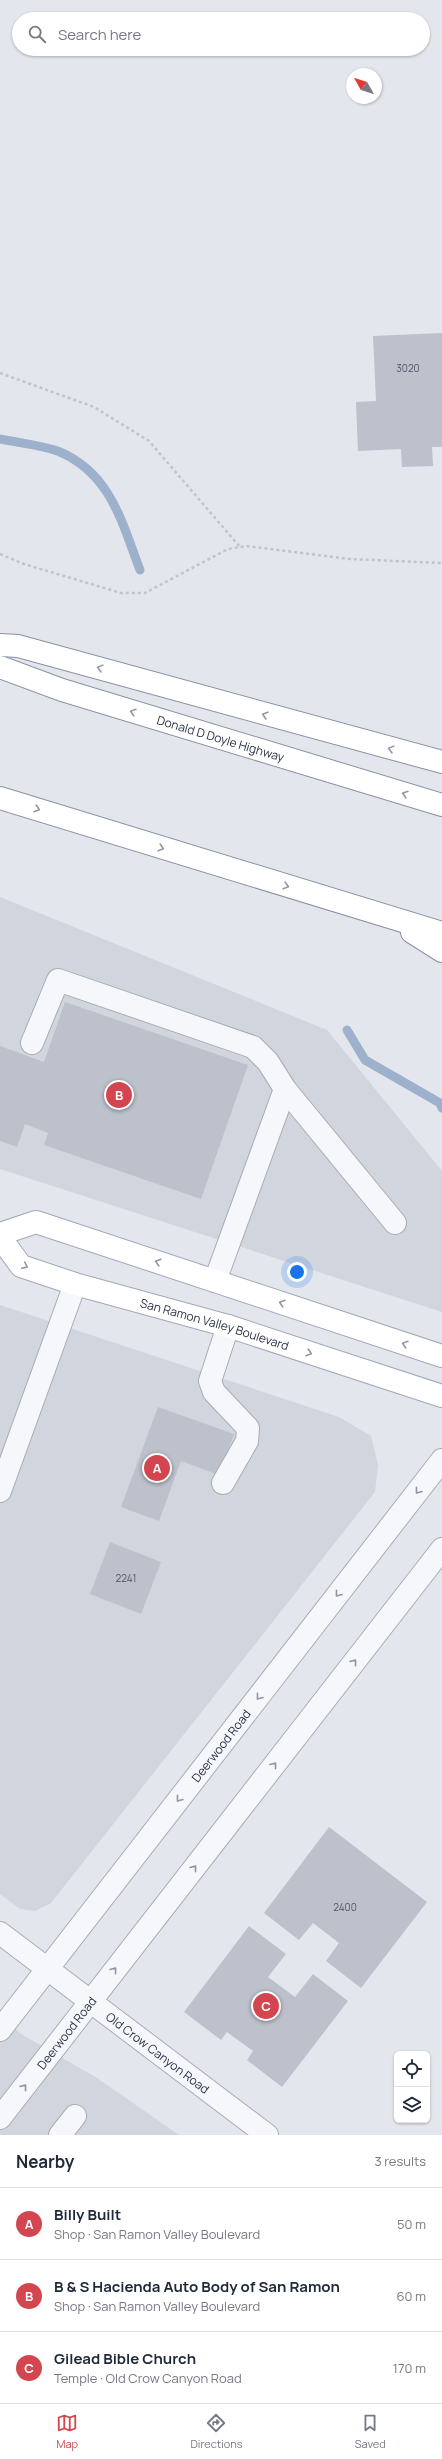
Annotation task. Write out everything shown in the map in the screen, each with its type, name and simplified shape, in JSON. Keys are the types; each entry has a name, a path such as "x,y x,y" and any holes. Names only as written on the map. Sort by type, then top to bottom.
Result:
{"main road":[{"path":"0,645 18,646 442,762"},
{"name":"Donald D Doyle Highway","path":"0,667 62,690 442,805"},
{"path":"0,798 442,933"},
{"path":"391,918 442,951"},
{"path":"0,1234 36,1222 442,1356"},
{"name":"San Ramon Valley Boulevard","path":"0,1237 20,1266 75,1284 228,1326 442,1396"}],"street":[{"path":"32,1043 58,980 253,1047 268,1062 285,1089 395,1223"},
{"path":"215,1281 285,1089"},
{"path":"0,1491 75,1284"},
{"path":"223,1483 248,1442 248,1428 217,1396 210,1381 228,1326"},
{"name":"Deerwood Road","path":"0,2030 442,1460"},
{"name":"Deerwood Road","path":"0,2118 442,1549"},
{"name":"Old Crow Canyon Road","path":"0,1933 268,2135"},
{"path":"60,2135 75,2116"}],"path":[{"path":"0,373 94,406 149,441 240,547"},
{"path":"0,554 24,564 121,593 146,593 228,549 240,547 266,548 348,559 442,563"}],"shaded area":[{"path":"0,897 327,1030 442,1171 442,1312 0,1169"},
{"path":"0,1305 339,1417 371,1436 378,1465 375,1492 51,1903 35,1911 20,1909 0,1894"},
{"path":"0,2015 21,2034 97,2078 179,2135 0,2135"}],"building":[{"path":"442,333 442,447 432,447 433,466 402,467 401,449 358,451 356,402 376,401 373,336"},
{"path":"65,1002 248,1065 201,1199 44,1145 48,1133 25,1124 17,1147 0,1141 0,1046 44,1062"},
{"path":"158,1407 234,1434 219,1475 181,1461 159,1521 121,1507"},
{"path":"110,1542 161,1562 141,1614 90,1594"},
{"path":"329,1827 427,1902 361,1988 326,1961 339,1943 313,1923 299,1940 264,1913"},
{"path":"249,1926 286,1954 268,1977 295,1997 313,1974 348,2001 282,2087 247,2060 253,2051 227,2032 221,2040 184,2012"}],"waterway":[{"path":"0,439 38,446 60,452 77,461 91,473 103,487 112,502 120,518 140,570"},
{"path":"347,1030 365,1060 440,1103 442,1108"}],"place":[{"name":"B & S Hacienda Auto Body of San Ramon","path":"119,1095"},
{"name":"Billy Built","path":"157,1468"},
{"name":"Gilead Bible Church","path":"266,2006"}]}
